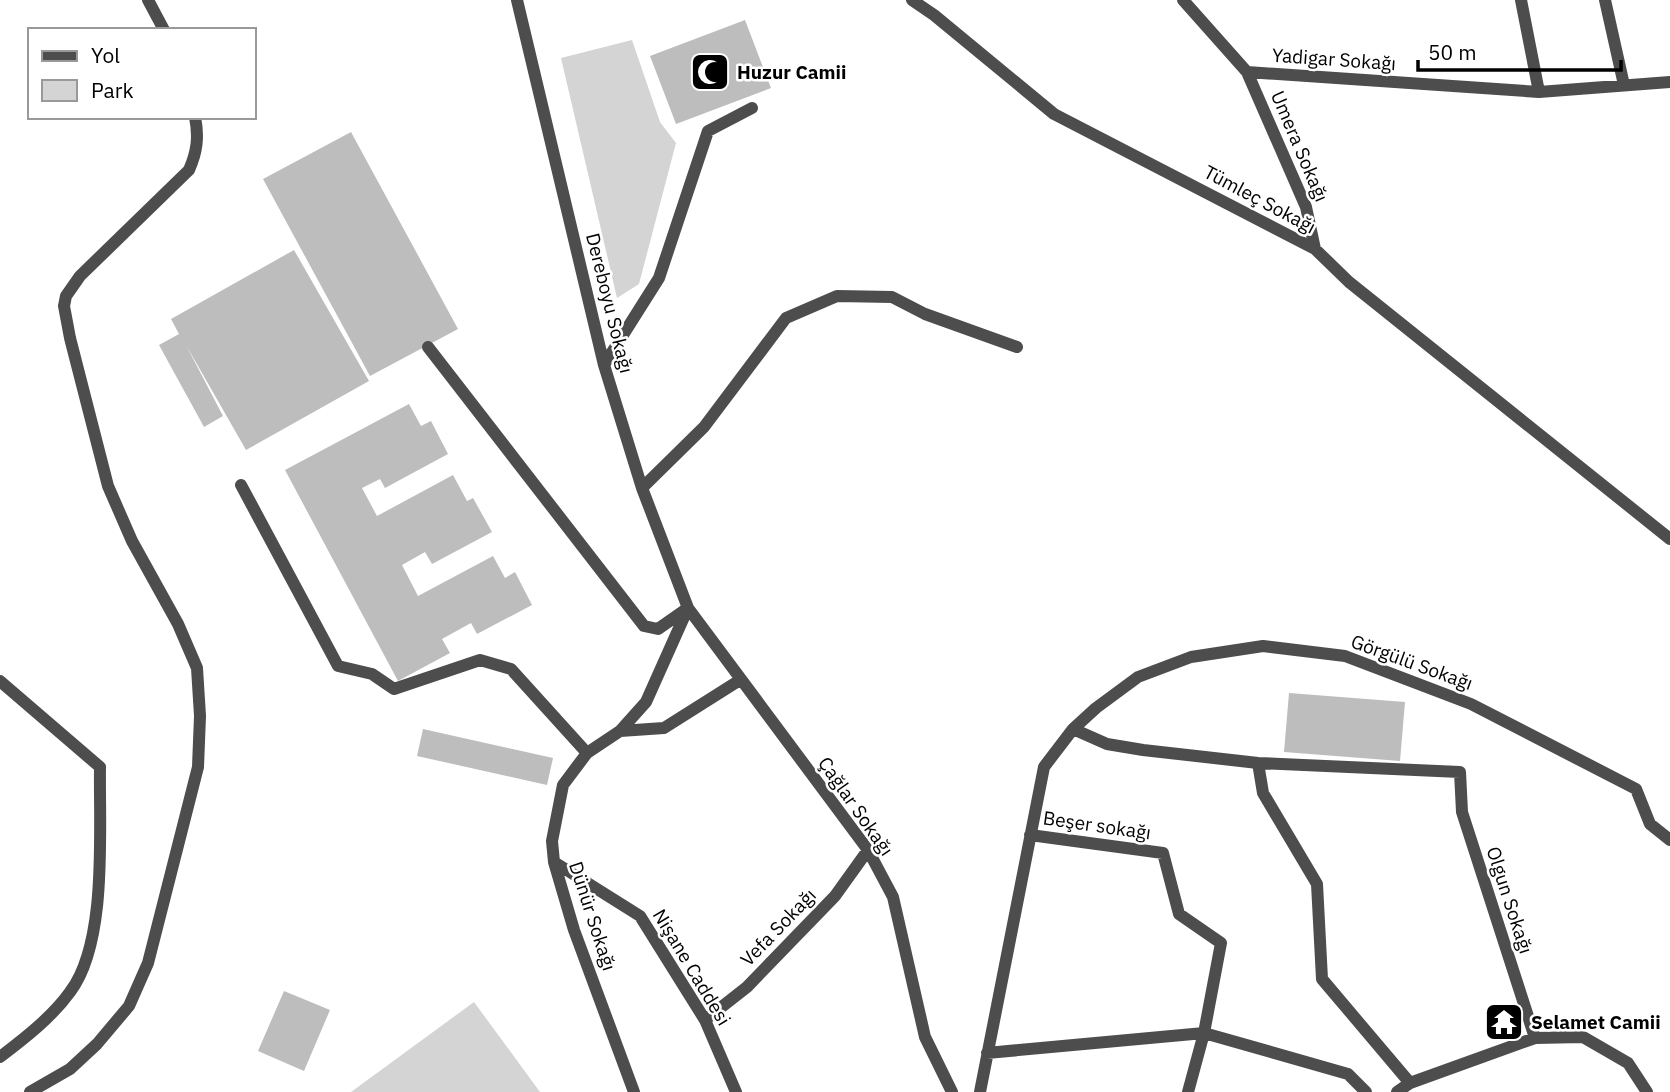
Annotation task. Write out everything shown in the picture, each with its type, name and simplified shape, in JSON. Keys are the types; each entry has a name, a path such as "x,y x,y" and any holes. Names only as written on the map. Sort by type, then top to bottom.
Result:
{"street":[{"path":"148,0 163,28"},
{"name":"Dereboyu Sokağı","path":"517,0 604,365 642,488 688,608"},
{"name":"Tümleç Sokağı","path":"912,0 1054,114 1315,249 1349,282 1670,539"},
{"path":"931,0 934,15"},
{"name":"Umera Sokağı","path":"1183,0 1247,72 1306,207 1315,249"},
{"path":"1521,0 1539,92"},
{"path":"1605,0 1624,85"},
{"name":"Yadigar Sokağı","path":"1247,72 1539,92 1670,82"},
{"path":"604,365 659,278 708,131 752,108"},
{"path":"30,1092 70,1069 97,1044 129,1006 148,963 198,767 200,716 197,668 178,624 132,541 108,486 64,306 66,296 80,276 189,170 196,154 198,135 195,119"},
{"path":"642,488 704,427 786,318 837,296 892,297 925,314 1017,347"},
{"path":"428,347 644,626 658,629 688,608"},
{"path":"241,485 338,666 372,674 394,688 480,660 511,669 587,753"},
{"name":"Çağlar Sokağı","path":"688,608 868,850 893,897 925,1037 952,1092"},
{"name":"Dünür Sokağı","path":"634,1092 574,930 554,862 552,841 563,785 587,753 620,732 646,702 688,608"},
{"name":"Görgülü Sokağı","path":"980,1092 1044,767 1073,729 1096,708 1138,677 1191,657 1263,646 1345,656 1471,704 1636,789 1650,824 1670,840"},
{"name":"Dünür Sokağı","path":"620,732 664,728 740,680"},
{"path":"0,681 100,767 97,910 91,948 71,991 31,1033 0,1057"},
{"path":"1073,729 1107,744 1258,763 1263,793 1317,884 1322,979 1410,1083"},
{"name":"Olgun Sokağı","path":"1258,763 1460,772 1462,812 1535,1038"},
{"name":"Beşer sokağı","path":"1030,835 1163,853 1179,914 1221,943 1204,1033"},
{"name":"Vefa Sokağı","path":"705,1020 747,987 835,896 868,850"},
{"name":"Nişane Caddesi","path":"554,862 640,916 705,1020 736,1092"},
{"path":"987,1053 1204,1033 1348,1074 1366,1092"},
{"path":"1188,1092 1204,1033"},
{"path":"1397,1092 1410,1083 1535,1038 1583,1037 1628,1063 1647,1092"}],"green space":[{"path":"632,40 660,122 676,143 639,284 617,298 561,58"},
{"path":"474,1002 540,1092 351,1092"}],"building":[{"name":"Huzur Camii","path":"745,20 771,88 676,124 650,56"},
{"path":"351,132 458,329 370,376 263,179"},
{"path":"294,250 369,381 246,450 186,345 223,416 204,427 159,345 179,334 171,319"},
{"path":"409,404 421,426 431,421 448,454 385,488 380,479 362,488 377,516 453,475 467,501 473,498 492,532 432,564 425,552 402,565 418,596 493,556 505,578 515,572 532,605 477,634 471,623 442,639 450,653 398,681 285,470"},
{"path":"1289,693 1405,702 1400,761 1284,752"},
{"path":"423,729 553,758 547,785 417,756"},
{"path":"284,991 330,1010 304,1071 258,1051"}],"place":[{"name":"Huzur Camii","path":"710,72"},
{"name":"Selamet Camii","path":"1504,1022"}]}
